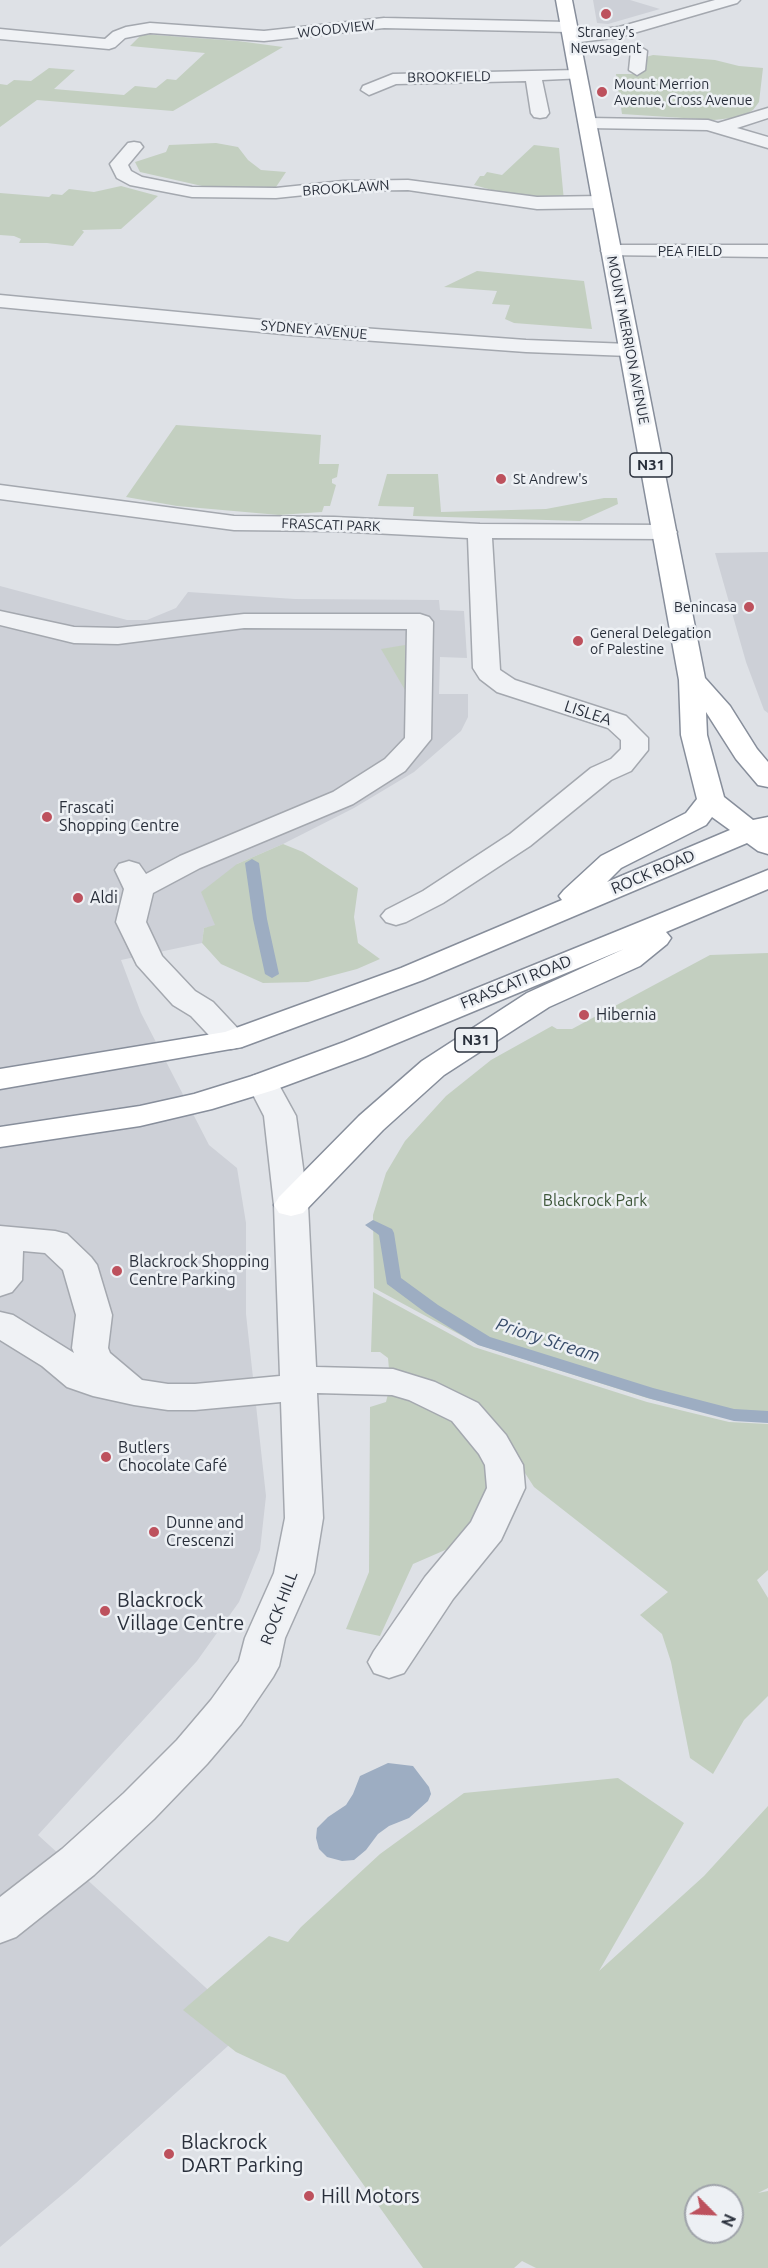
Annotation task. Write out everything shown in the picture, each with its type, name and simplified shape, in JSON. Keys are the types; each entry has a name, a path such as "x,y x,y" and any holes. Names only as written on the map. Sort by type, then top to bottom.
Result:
{"highway":[{"name":"MOUNT MERRION AVENUE","path":"564,0 692,680 694,735 711,800"},
{"path":"692,680 721,712 746,753 768,779"},
{"path":"0,1079 231,1040 337,1002 558,912 612,862 696,819 711,800 762,834"},
{"name":"ROCK ROAD","path":"558,912 762,834"},
{"name":"FRASCATI ROAD","path":"0,1137 140,1116 201,1102 263,1083 355,1049 768,879"},
{"name":"N31","path":"291,1205 371,1123 433,1068 538,1000 629,960 687,912"},
{"path":"231,1040 263,1083"}],"street":[{"name":"WOODVIEW","path":"0,34 113,50 119,35 132,30 150,28 264,36 384,24 620,32 732,0"},
{"path":"637,70 639,51"},
{"path":"531,75 536,85 540,113"},
{"name":"BROOKFIELD","path":"369,90 393,79 578,75"},
{"path":"719,128 768,113"},
{"path":"588,123 708,125 768,143"},
{"name":"BROOKLAWN","path":"134,147 119,164 123,174 155,186 192,192 276,193 343,186 408,184 537,203 602,202"},
{"name":"PEA FIELD","path":"611,251 768,250"},
{"name":"SYDNEY AVENUE","path":"0,301 293,329 526,346 629,350"},
{"name":"FRASCATI PARK","path":"0,492 86,506 234,523 334,524 480,531 664,532"},
{"name":"LISLEA","path":"396,916 433,897 520,840 601,774 621,765 634,750 635,738 617,722 506,686 489,674 486,668 480,531"},
{"path":"0,618 74,635 118,636 244,621 420,622 418,739 395,765 343,798 190,862 134,880 131,922 147,959 184,998 202,1009 231,1040"},
{"name":"ROCK HILL","path":"0,1923 78,1862 139,1806 192,1752 226,1712 258,1666 266,1638 294,1573 304,1518 291,1205 280,1116 263,1083"},
{"path":"0,1237 55,1242 79,1265 93,1315 90,1348 94,1358 104,1370 134,1392"},
{"path":"0,1245 7,1253 4,1280 0,1284"},
{"path":"0,1324 55,1357 80,1378 134,1392 168,1397 195,1397 298,1384 393,1383 422,1391 465,1412 493,1445 504,1465 506,1488 487,1530 439,1588 389,1662"}],"shaded area":[{"path":"593,0 630,0 660,9 608,24 597,23"},
{"name":"Benincasa","path":"768,552 768,713 764,710 746,662 715,553"},
{"path":"0,586 127,620 147,620 176,608 188,592 295,599 439,600 440,610 464,611 467,658 440,657 439,694 468,694 468,717 461,731 414,772 354,808 283,844 237,864 215,926 204,928 202,943 121,960 141,1013 209,1145 237,1168 246,1223 246,1314 266,1496 260,1550 239,1602 197,1661 38,1835 249,2027 76,2183 0,2247"}],"green space":[{"path":"142,34 238,41 283,47 173,111 37,100 0,127 0,84 7,85 14,80 31,81 49,68 75,70 54,89 124,95 135,86 156,88 167,79 176,80 205,53 130,46"},
{"path":"653,55 715,60 739,66 763,68 759,102 753,110 741,117 714,120 622,114 616,74 639,74 646,57"},
{"path":"216,143 238,147 248,160 261,170 286,172 276,187 202,186 140,172 135,162 166,152 169,145"},
{"path":"534,145 559,148 564,201 499,192 474,185 480,176 484,176 487,172 502,175"},
{"path":"121,186 158,196 121,229 82,230 84,232 73,246 19,243 21,239 14,236 0,235 0,193 49,197 52,194 62,195 69,189 94,192"},
{"path":"477,271 584,281 592,329 514,323 505,319 510,305 492,304 497,291 444,287"},
{"path":"176,425 321,435 319,464 339,464 337,477 332,479 332,483 336,485 330,506 324,506 322,512 279,515 177,506 126,497"},
{"path":"387,474 438,474 441,512 546,509 604,498 617,498 618,504 580,521 413,516 414,507 378,506"},
{"path":"405,645 407,690 381,649"},
{"path":"283,844 303,852 358,888 354,917 358,943 380,959 357,969 308,982 263,983 221,964 202,943 204,928 215,925 201,892 237,864"},
{"name":"Blackrock Park","path":"768,953 768,1421 726,1417 647,1398 479,1345 374,1288 373,1215 386,1173 405,1141 446,1096 491,1060 552,1026 557,1029 572,1029 710,955"},
{"path":"373,1292 474,1347 647,1402 729,1422 768,1424 768,1570 757,1580 768,1598 768,1696 744,1720 713,1774 690,1758 671,1662 662,1634 640,1615 668,1592 534,1487 503,1439 389,1369 388,1358 380,1352 371,1352"},
{"path":"387,1390 443,1413 469,1435 491,1468 494,1496 459,1544 413,1564 380,1636 346,1629 369,1572 370,1407 386,1402"},
{"path":"618,1778 684,1823 599,1971 704,1876 768,1806 768,2188 758,2193 768,2191 768,2268 536,2268 522,2261 514,2268 423,2268 285,2075 236,2052 183,2010 269,1936 288,1942 301,1927 380,1854 464,1793"}],"water":[{"path":"388,1763 413,1766 429,1787 431,1794 428,1801 409,1818 389,1826 378,1834 366,1850 354,1860 342,1861 327,1857 319,1849 316,1838 317,1828 346,1805 360,1776"}],"waterway":[{"name":"Priory Stream","path":"252,863 260,919 272,974"},
{"name":"Priory Stream","path":"373,1225 386,1233 393,1280 432,1309 484,1341 651,1393 734,1415 768,1417"}],"place":[{"name":"Straney's Newsagent","path":"606,14"},
{"name":"Mount Merrion Avenue, Cross Avenue","path":"602,92"},
{"name":"St Andrew's","path":"501,479"},
{"name":"Benincasa","path":"749,607"},
{"name":"General Delegation of Palestine","path":"578,641"},
{"name":"Frascati Shopping Centre","path":"47,817"},
{"name":"Aldi","path":"78,898"},
{"name":"Hibernia","path":"584,1015"},
{"name":"Blackrock Shopping Centre Parking","path":"117,1271"},
{"name":"Butlers Chocolate Café","path":"106,1457"},
{"name":"Dunne and Crescenzi","path":"154,1532"},
{"name":"Blackrock Village Centre","path":"105,1611"},
{"name":"Blackrock DART Parking","path":"169,2154"},
{"name":"Hill Motors","path":"309,2196"}]}
